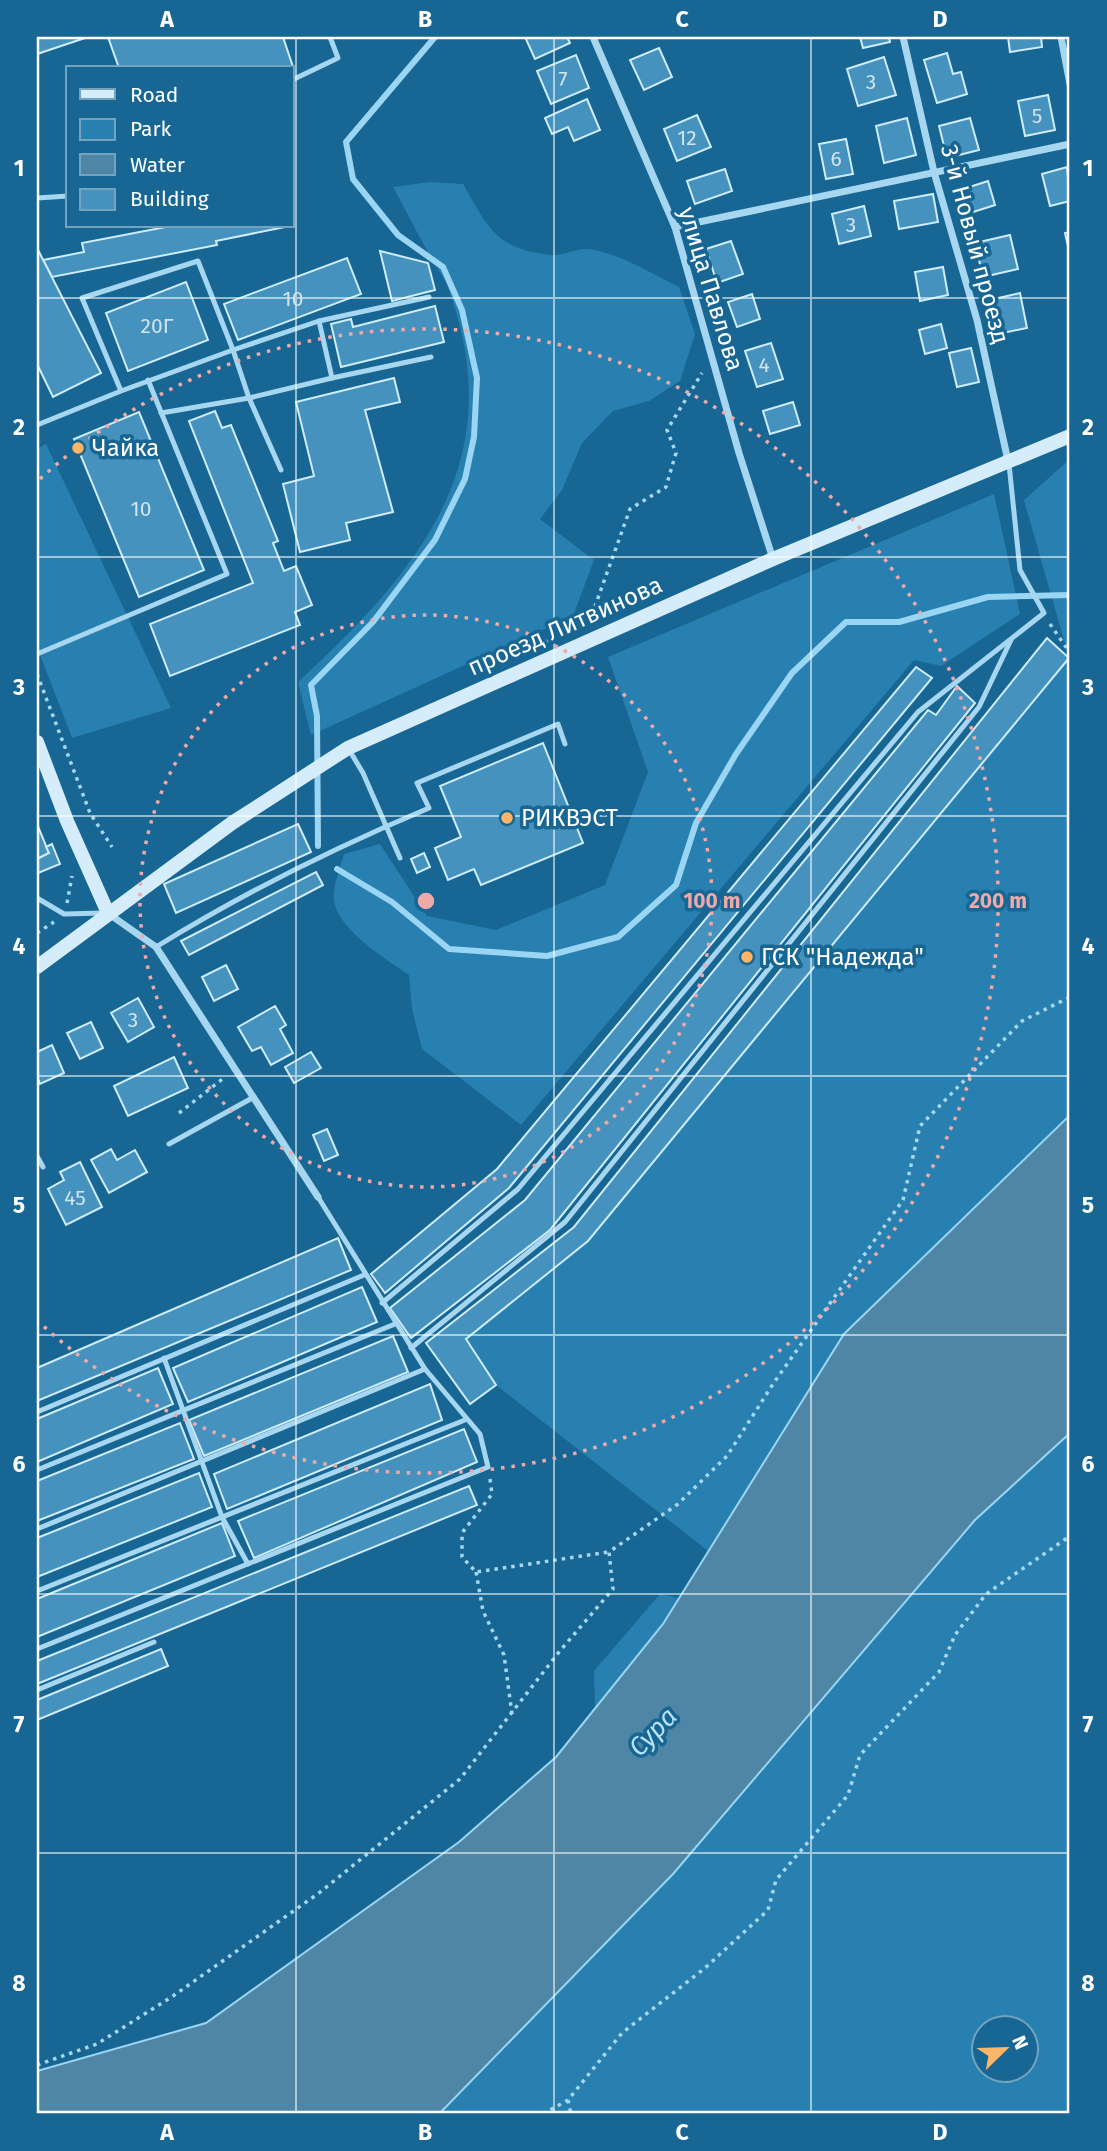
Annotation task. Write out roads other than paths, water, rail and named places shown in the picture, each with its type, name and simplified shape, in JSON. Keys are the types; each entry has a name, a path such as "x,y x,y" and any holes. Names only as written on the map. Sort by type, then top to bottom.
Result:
{"main road":[{"name":"проезд Литвинова","path":"37,967 242,816 348,748 773,559 1070,436"},
{"path":"37,742 67,821 108,913"}],"street":[{"name":"улица Павлова","path":"593,37 675,227 773,559"},
{"name":"3-й Новый проезд","path":"903,37 933,172 977,320 1009,461"},
{"path":"1061,37 1070,84"},
{"path":"675,227 1070,144"},
{"path":"108,913 156,947 318,1197"}],"lane":[{"path":"294,79 338,58 330,37"},
{"path":"37,198 66,196"},
{"path":"121,391 82,298 198,261 249,398 281,470"},
{"path":"37,425 148,380 319,321 429,297"},
{"path":"319,321 332,378"},
{"path":"161,413 249,398 431,356"},
{"path":"37,654 227,574 148,380"},
{"path":"382,1303 518,1189 918,712 1044,613 1020,570 1009,461"},
{"path":"411,1348 565,1222 979,707 1012,637"},
{"path":"156,947 228,902 429,808 418,783 558,724 565,744"},
{"path":"348,748 363,773 400,858"},
{"path":"37,898 64,914 108,913"},
{"path":"169,1144 254,1097"},
{"path":"37,1157 43,1167"},
{"path":"37,1649 488,1467 480,1434 465,1420 411,1348 318,1197"},
{"path":"37,1412 364,1275"},
{"path":"37,1470 395,1324"},
{"path":"164,1358 222,1517 248,1564"},
{"path":"37,1529 425,1368"},
{"path":"37,1591 465,1420"},
{"path":"37,1690 154,1642"}],"water":[{"name":"Сура","path":"1070,1115 1070,1433 975,1520 673,1874 439,2114 37,2114 37,2071 206,2023 459,1842 556,1757 663,1624 844,1334"}],"waterway":[{"path":"318,846 317,716 311,685 373,622 435,540 465,479 474,437 477,378 462,310 443,267 398,235 353,179 346,142 435,37"},
{"path":"337,869 392,902 449,949 547,956 618,937 676,885 696,823 736,754 792,673 846,622 899,622 988,597 1070,595"}],"place":[{"name":"Чайка","path":"78,448"},
{"name":"РИКВЭСТ","path":"507,818"},
{"name":"ГСК \"Надежда\"","path":"747,957"}]}
